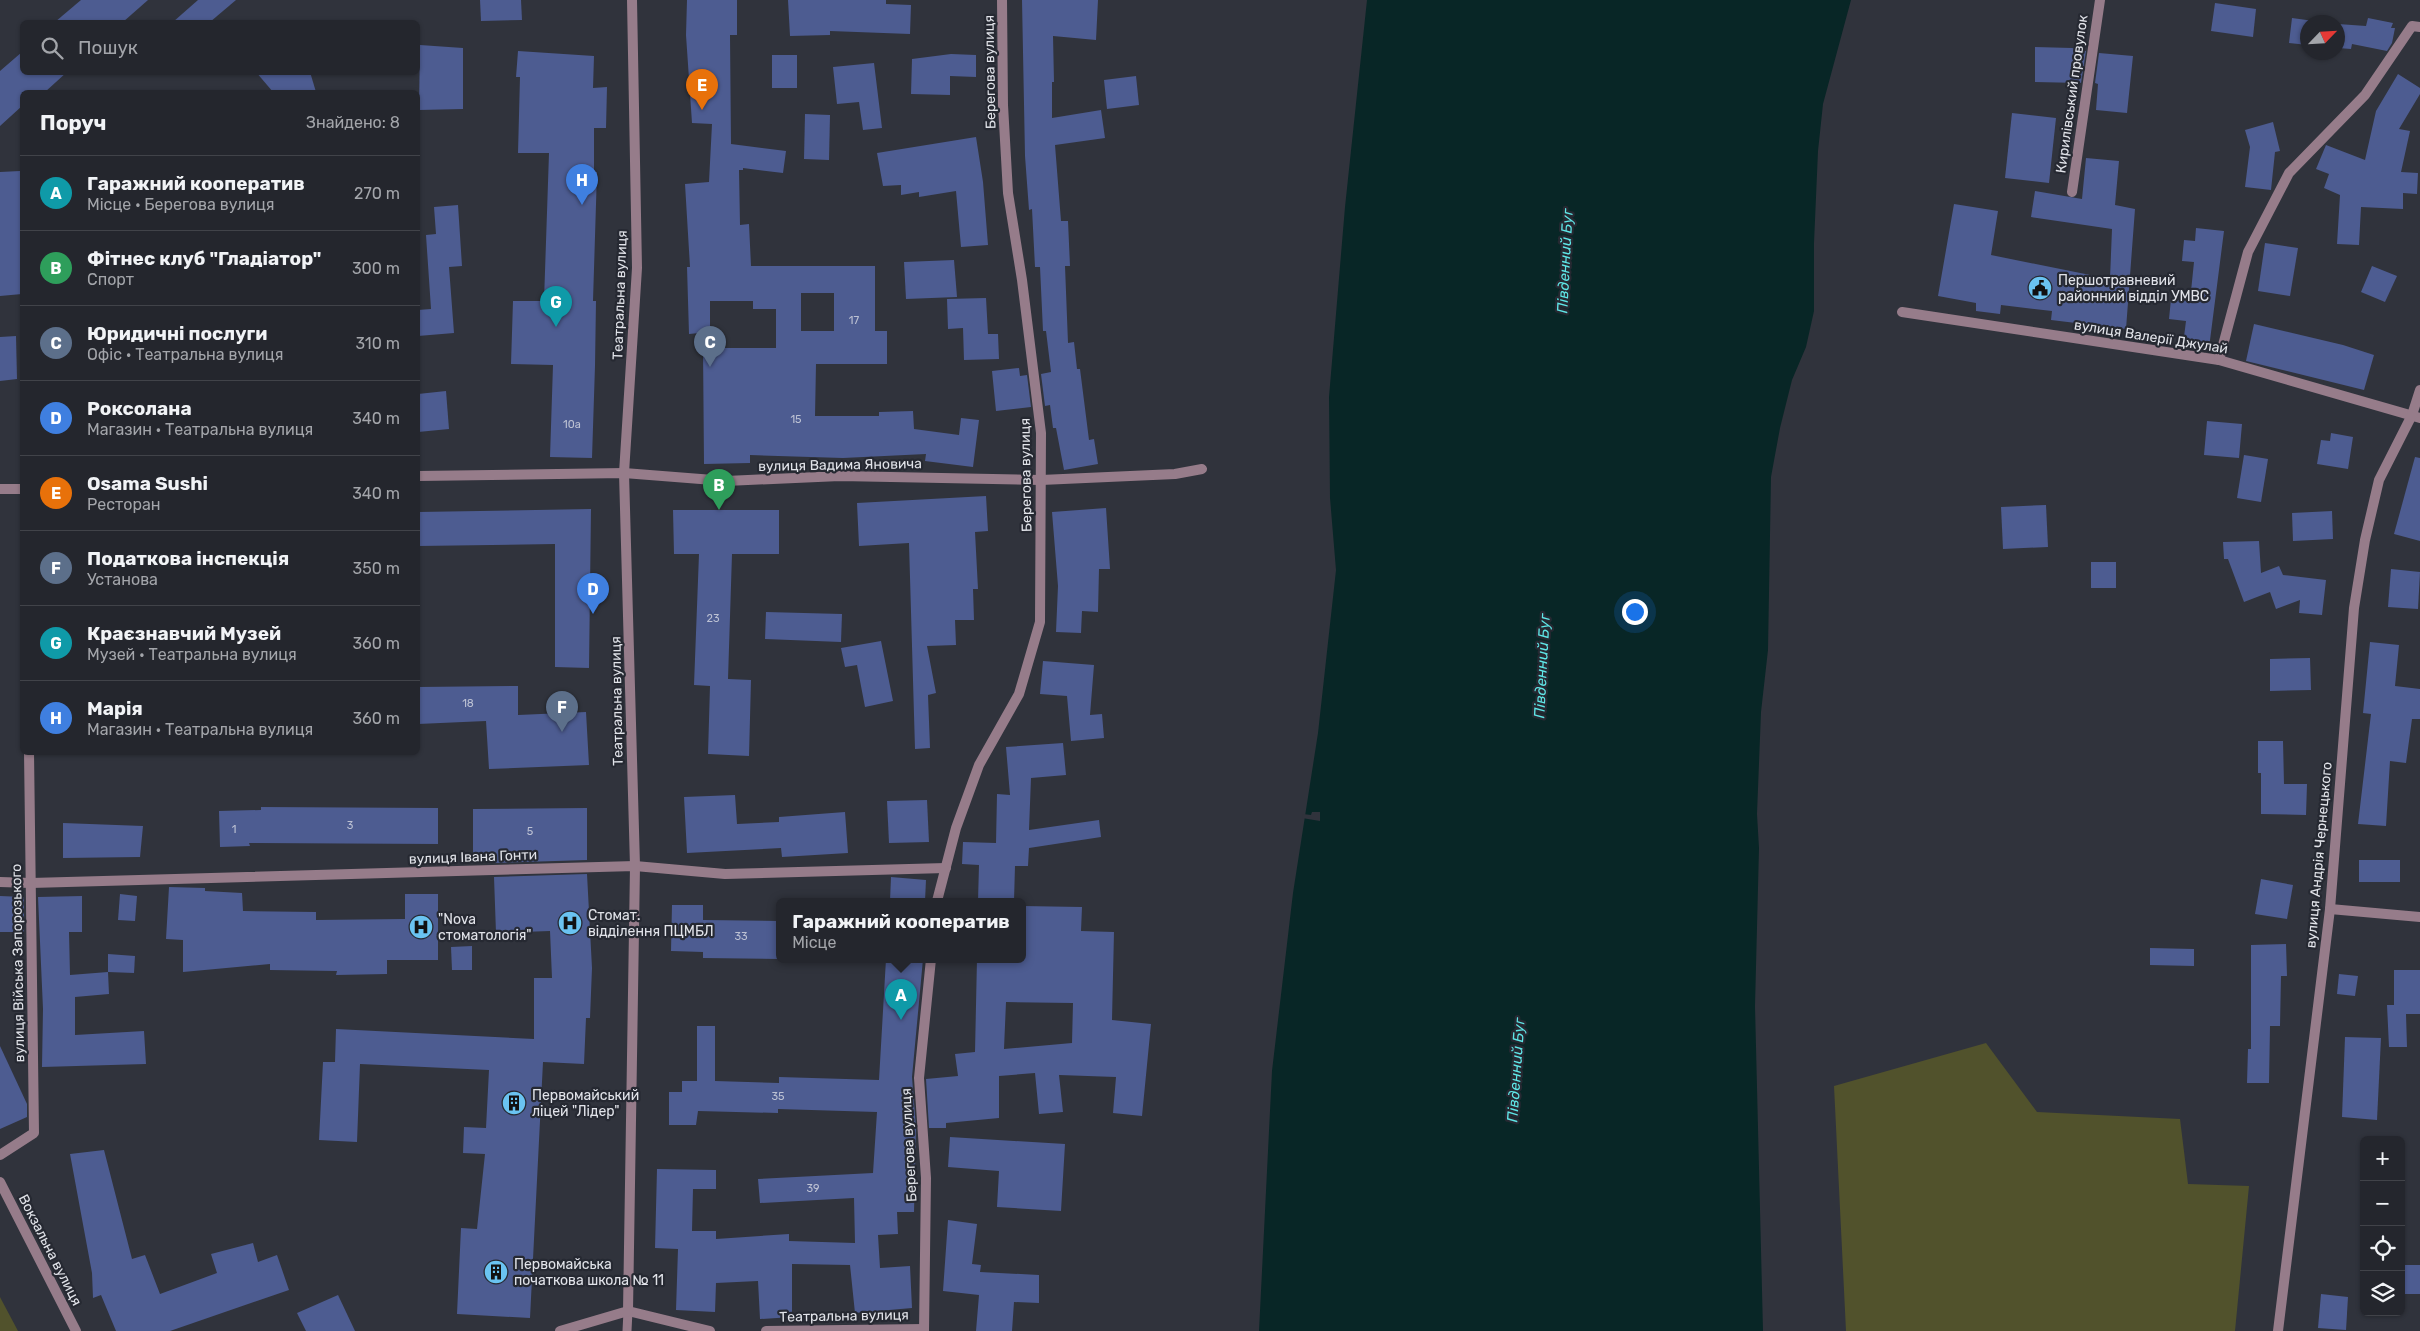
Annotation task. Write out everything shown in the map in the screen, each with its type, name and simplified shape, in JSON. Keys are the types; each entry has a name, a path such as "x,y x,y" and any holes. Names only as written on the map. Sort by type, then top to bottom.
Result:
{"street":[{"name":"Театральна вулиця","path":"628,1311 635,866 624,473 637,268 632,0"},
{"name":"Берегова вулиця","path":"938,898 956,828 980,765 1018,694 1040,622 1041,433 1022,280 1008,193 1003,105 1002,0"},
{"name":"Кирилівський провулок","path":"2072,192 2100,0"},
{"path":"2219,360 2248,252 2289,173 2365,95 2412,26 2420,27"},
{"name":"вулиця Валерії Джулай","path":"1902,312 2219,360 2416,416"},
{"name":"вулиця Андрія Чернецького","path":"2278,1331 2330,909 2354,608 2365,540 2379,480 2416,416 2420,390"},
{"name":"вулиця Вадима Яновича","path":"420,476 624,473 726,481 840,476 1040,480 1166,474 1202,469"},
{"path":"0,490 20,489"},
{"name":"вулиця Війська Запорозького","path":"0,1155 34,1133 29,755"},
{"name":"вулиця Івана Гонти","path":"0,882 30,883 635,866 725,874 946,868"},
{"path":"2330,909 2420,917"},
{"name":"Берегова вулиця","path":"924,1330 926,1178 919,1078 930,963"},
{"name":"Вокзальна вулиця","path":"0,1182 76,1331"},
{"path":"560,1331 628,1311 710,1331"},
{"name":"Театральна вулиця","path":"766,1331 924,1330"}],"lane":[{"path":"627,1331 628,1311"}],"green space":[{"path":"1986,1043 2037,1112 2180,1119 2188,1184 2249,1186 2235,1331 1846,1331 1834,1086"},
{"path":"0,1297 1,1299 18,1331 0,1331"}],"water":[{"name":"Південний Буг","path":"1367,0 1851,0 1823,104 1818,151 1814,243 1814,311 1806,347 1792,380 1780,428 1771,477 1768,650 1761,712 1757,814 1759,848 1755,1006 1763,1331 1259,1331 1272,1071 1293,893 1318,733 1336,570 1330,498 1329,397 1345,207"}],"pier":[{"path":"1312,812 1320,812 1320,821 1302,818 1303,814 1311,815"}],"building":[{"path":"81,0 148,0 125,20 57,20"},
{"path":"198,0 236,0 212,20 175,20"},
{"path":"480,0 521,0 522,20 481,21"},
{"path":"687,0 737,0 737,35 730,35 731,144 786,151 783,173 743,168 743,170 739,170 740,225 749,224 751,266 875,266 875,331 887,331 887,364 816,364 815,416 879,416 879,412 913,411 914,429 959,435 961,418 979,420 973,467 925,461 926,454 843,458 750,455 750,463 704,464 703,348 776,348 776,309 753,309 753,301 710,301 710,332 689,334 687,267 690,267 685,184 709,182 712,124 692,123 686,35","holes":["801,293 834,293 834,331 801,331"]},
{"path":"788,0 886,0 886,4 911,5 910,34 830,31 830,35 790,36"},
{"path":"1022,0 1098,0 1096,40 1053,36 1054,82 1052,82 1052,118 1101,110 1105,138 1055,145 1061,221 1068,221 1070,266 1065,266 1068,343 1074,342 1077,369 1080,369 1089,440 1094,439 1098,464 1064,470 1056,428 1053,428 1050,405 1045,406 1041,374 1051,372 1046,331 1043,331 1040,267 1035,267 1032,209 1029,210 1025,156"},
{"path":"2215,3 2256,9 2253,37 2211,31"},
{"path":"2292,18 2300,19 2300,44 2289,43"},
{"path":"2368,18 2393,23 2391,28 2395,28 2392,43 2387,51 2352,44 2351,49 2345,49 2345,24 2366,26"},
{"path":"420,45 463,48 463,109 420,110"},
{"path":"2035,47 2072,48 2086,51 2081,83 2035,82"},
{"path":"518,51 594,56 593,88 607,87 606,128 594,128 594,172 597,172 593,301 596,301 592,458 550,457 553,365 511,364 513,301 544,301 549,153 518,153 520,77 516,77"},
{"path":"2099,53 2133,56 2127,113 2096,110 2098,84 2095,83"},
{"path":"20,54 20,75 64,75 47,90 20,90 20,108 0,126 0,71"},
{"path":"951,54 976,55 976,77 950,76 950,95 911,94 912,59"},
{"path":"772,55 797,55 797,88 772,88"},
{"path":"874,63 882,128 863,130 859,102 837,104 833,67"},
{"path":"2398,74 2420,88 2420,94 2399,129 2410,131 2401,172 2418,173 2417,194 2403,193 2403,209 2361,207 2359,245 2337,244 2340,195 2324,188 2329,174 2316,169 2326,145 2365,160 2376,111"},
{"path":"259,75 311,75 315,90 271,90"},
{"path":"1136,76 1139,105 1107,109 1104,80"},
{"path":"2012,113 2056,118 2049,183 2005,178"},
{"path":"805,114 830,115 829,160 804,159"},
{"path":"2273,122 2280,151 2275,152 2271,190 2245,187 2250,147 2245,130"},
{"path":"976,137 983,182 988,245 961,247 956,191 919,197 919,192 901,195 901,185 883,186 877,153"},
{"path":"2086,158 2119,161 2115,205 2135,209 2126,329 2051,320 2052,311 2001,305 2000,314 1976,311 1976,303 1938,296 1954,204 1998,211 1991,255 2110,279 2112,229 2031,217 2035,191 2082,199"},
{"path":"20,171 20,294 0,296 0,172"},
{"path":"458,205 462,266 449,267 454,333 420,336 420,310 431,309 426,235 436,234 434,207"},
{"path":"2196,228 2224,231 2209,348 2183,345 2186,321 2169,319 2171,299 2190,301 2194,262 2182,261 2184,240 2195,241"},
{"path":"2265,243 2298,248 2290,296 2258,291"},
{"path":"954,260 957,297 906,299 904,262"},
{"path":"2372,266 2397,276 2385,302 2361,292"},
{"path":"986,298 988,334 998,334 999,359 964,360 963,328 948,329 947,299"},
{"path":"2254,324 2343,345 2374,355 2364,390 2246,361"},
{"path":"16,336 17,379 0,381 0,337"},
{"path":"1019,368 1020,376 1027,375 1031,407 996,411 992,371"},
{"path":"446,391 449,429 420,432 420,394"},
{"path":"2207,421 2242,424 2239,458 2204,455"},
{"path":"2331,433 2353,437 2348,469 2317,464 2321,440 2330,441"},
{"path":"2244,455 2268,459 2261,502 2237,498"},
{"path":"2415,457 2420,458 2420,541 2394,534"},
{"path":"986,496 988,531 975,532 978,589 973,589 974,620 955,620 956,645 927,646 936,693 928,695 930,748 915,749 909,543 859,546 857,503"},
{"path":"2046,505 2048,547 2003,549 2001,507"},
{"path":"1106,508 1110,569 1099,569 1098,612 1082,611 1081,633 1056,632 1058,586 1052,512"},
{"path":"591,509 589,668 555,667 555,544 420,546 420,512"},
{"path":"673,510 779,510 779,554 732,554 728,679 751,680 749,756 708,754 710,686 694,685 699,554 674,554"},
{"path":"2332,511 2333,539 2293,541 2292,513"},
{"path":"2259,541 2261,573 2279,566 2283,575 2326,580 2322,615 2299,613 2300,600 2276,609 2270,592 2244,602 2228,559 2224,559 2223,542"},
{"path":"2091,562 2116,562 2116,588 2091,588"},
{"path":"2391,569 2420,572 2418,609 2388,607"},
{"path":"766,612 842,614 841,642 765,639"},
{"path":"881,641 893,701 865,707 857,665 845,667 841,648"},
{"path":"2370,642 2399,645 2395,686 2420,689 2420,719 2412,719 2406,763 2390,761 2386,826 2358,824 2371,714 2363,713"},
{"path":"2310,658 2311,690 2270,691 2270,659"},
{"path":"1043,661 1094,665 1090,715 1102,714 1104,738 1071,741 1067,696 1040,694"},
{"path":"518,686 518,715 586,712 589,765 489,769 486,721 420,724 420,687"},
{"path":"2258,741 2283,741 2284,784 2307,784 2306,815 2261,814 2261,773 2258,773"},
{"path":"1063,743 1066,775 1031,778 1029,830 1099,820 1101,837 1029,848 1028,866 1015,866 1014,898 978,898 979,865 962,864 963,842 996,843 997,794 1010,795 1006,747"},
{"path":"735,795 737,824 779,822 779,817 845,812 848,853 782,857 781,848 687,853 684,797"},
{"path":"927,800 929,842 889,843 887,801"},
{"path":"261,807 438,808 438,844 249,843 250,846 220,847 219,811 261,810"},
{"path":"587,808 587,860 493,863 493,854 473,854 473,809"},
{"path":"63,823 143,826 140,857 63,858"},
{"path":"2359,860 2400,860 2400,882 2359,882"},
{"path":"587,874 592,968 590,1018 586,1018 584,1064 543,1062 530,1318 457,1314 461,1228 477,1229 485,1154 463,1153 464,1127 486,1128 489,1070 360,1064 357,1142 319,1140 323,1062 335,1062 336,1029 534,1039 534,978 552,978 550,931 496,933 494,877"},
{"path":"891,877 926,880 925,898 890,898"},
{"path":"2261,879 2293,885 2287,919 2255,914"},
{"path":"169,887 205,888 205,891 242,893 243,911 316,912 316,920 405,919 405,894 438,894 438,960 387,960 387,974 336,975 337,971 270,970 270,964 183,972 183,940 166,939"},
{"path":"120,894 137,896 135,921 118,920"},
{"path":"0,896 24,897 24,932 0,932"},
{"path":"82,896 82,932 69,932 70,975 108,972 109,994 75,997 75,1035 144,1031 146,1064 42,1067 43,1009 38,897"},
{"path":"672,905 703,905 703,920 776,921 776,959 703,958 703,952 671,951"},
{"path":"1026,906 1082,907 1081,931 1114,932 1112,1020 1151,1024 1142,1116 1113,1113 1116,1077 1059,1075 1063,1112 1039,1114 1035,1073 999,1076 999,1118 946,1123 946,1128 929,1128 926,1079 958,1076 955,1054 975,1052 977,963 1026,963","holes":["1006,1002 1073,1003 1072,1043 1004,1049"]},
{"path":"2286,944 2287,976 2281,976 2280,1026 2270,1026 2269,1083 2247,1083 2248,1049 2251,1049 2251,945"},
{"path":"472,946 472,970 452,970 451,947"},
{"path":"2150,948 2194,949 2194,966 2150,965"},
{"path":"108,954 135,956 134,973 108,972"},
{"path":"886,963 923,963 912,1077 916,1128 914,1212 897,1212 898,1234 878,1235 880,1268 910,1266 912,1308 855,1313 850,1265 792,1264 792,1317 760,1319 758,1281 716,1283 715,1312 676,1310 678,1249 655,1248 657,1169 716,1170 716,1189 693,1189 692,1231 716,1231 716,1239 789,1234 789,1241 855,1243 854,1198 760,1203 758,1179 873,1173 877,1112 778,1109 778,1113 698,1111 696,1125 669,1125 669,1092 682,1092 682,1081 697,1081 697,1026 715,1026 715,1081 779,1083 779,1077 879,1080"},
{"path":"2394,970 2420,970 2420,1014 2406,1014 2407,1047 2389,1047 2387,1005 2394,1005"},
{"path":"2339,974 2358,976 2355,996 2337,994"},
{"path":"2345,1037 2381,1038 2377,1120 2342,1117"},
{"path":"0,1046 27,1104 27,1117 0,1129"},
{"path":"950,1137 1065,1144 1061,1211 997,1207 999,1171 948,1167"},
{"path":"104,1150 132,1259 145,1255 160,1294 217,1273 211,1254 253,1243 258,1262 277,1255 289,1290 170,1331 116,1331 101,1295 93,1298 92,1273 70,1154"},
{"path":"948,1220 977,1224 972,1264 981,1265 980,1272 1039,1275 1039,1303 1014,1302 1012,1331 976,1331 979,1295 943,1291"},
{"path":"2405,1265 2420,1265 2420,1294 2405,1294"},
{"path":"2321,1294 2348,1297 2346,1330 2318,1328"},
{"path":"338,1295 355,1331 306,1331 297,1313"}],"place":[{"name":"Osama Sushi","path":"702,110"},
{"name":"Марія","path":"582,205"},
{"name":"Першотравневий районний відділ УМВС","path":"2040,288"},
{"name":"Краєзнавчий Музей","path":"556,327"},
{"name":"Юридичні послуги","path":"710,367"},
{"name":"Фітнес клуб \"Гладіатор\"","path":"719,510"},
{"name":"Роксолана","path":"593,614"},
{"name":"Податкова інспекція","path":"562,732"},
{"name":"Стомат. відділення ПЦМБЛ","path":"570,923"},
{"name":"\"Nova стоматологія\"","path":"421,927"},
{"name":"Гаражний кооператив","path":"901,1020"},
{"name":"Первомайський ліцей \"Лідер\"","path":"514,1103"},
{"name":"Первомайська початкова школа № 11","path":"496,1272"}]}
